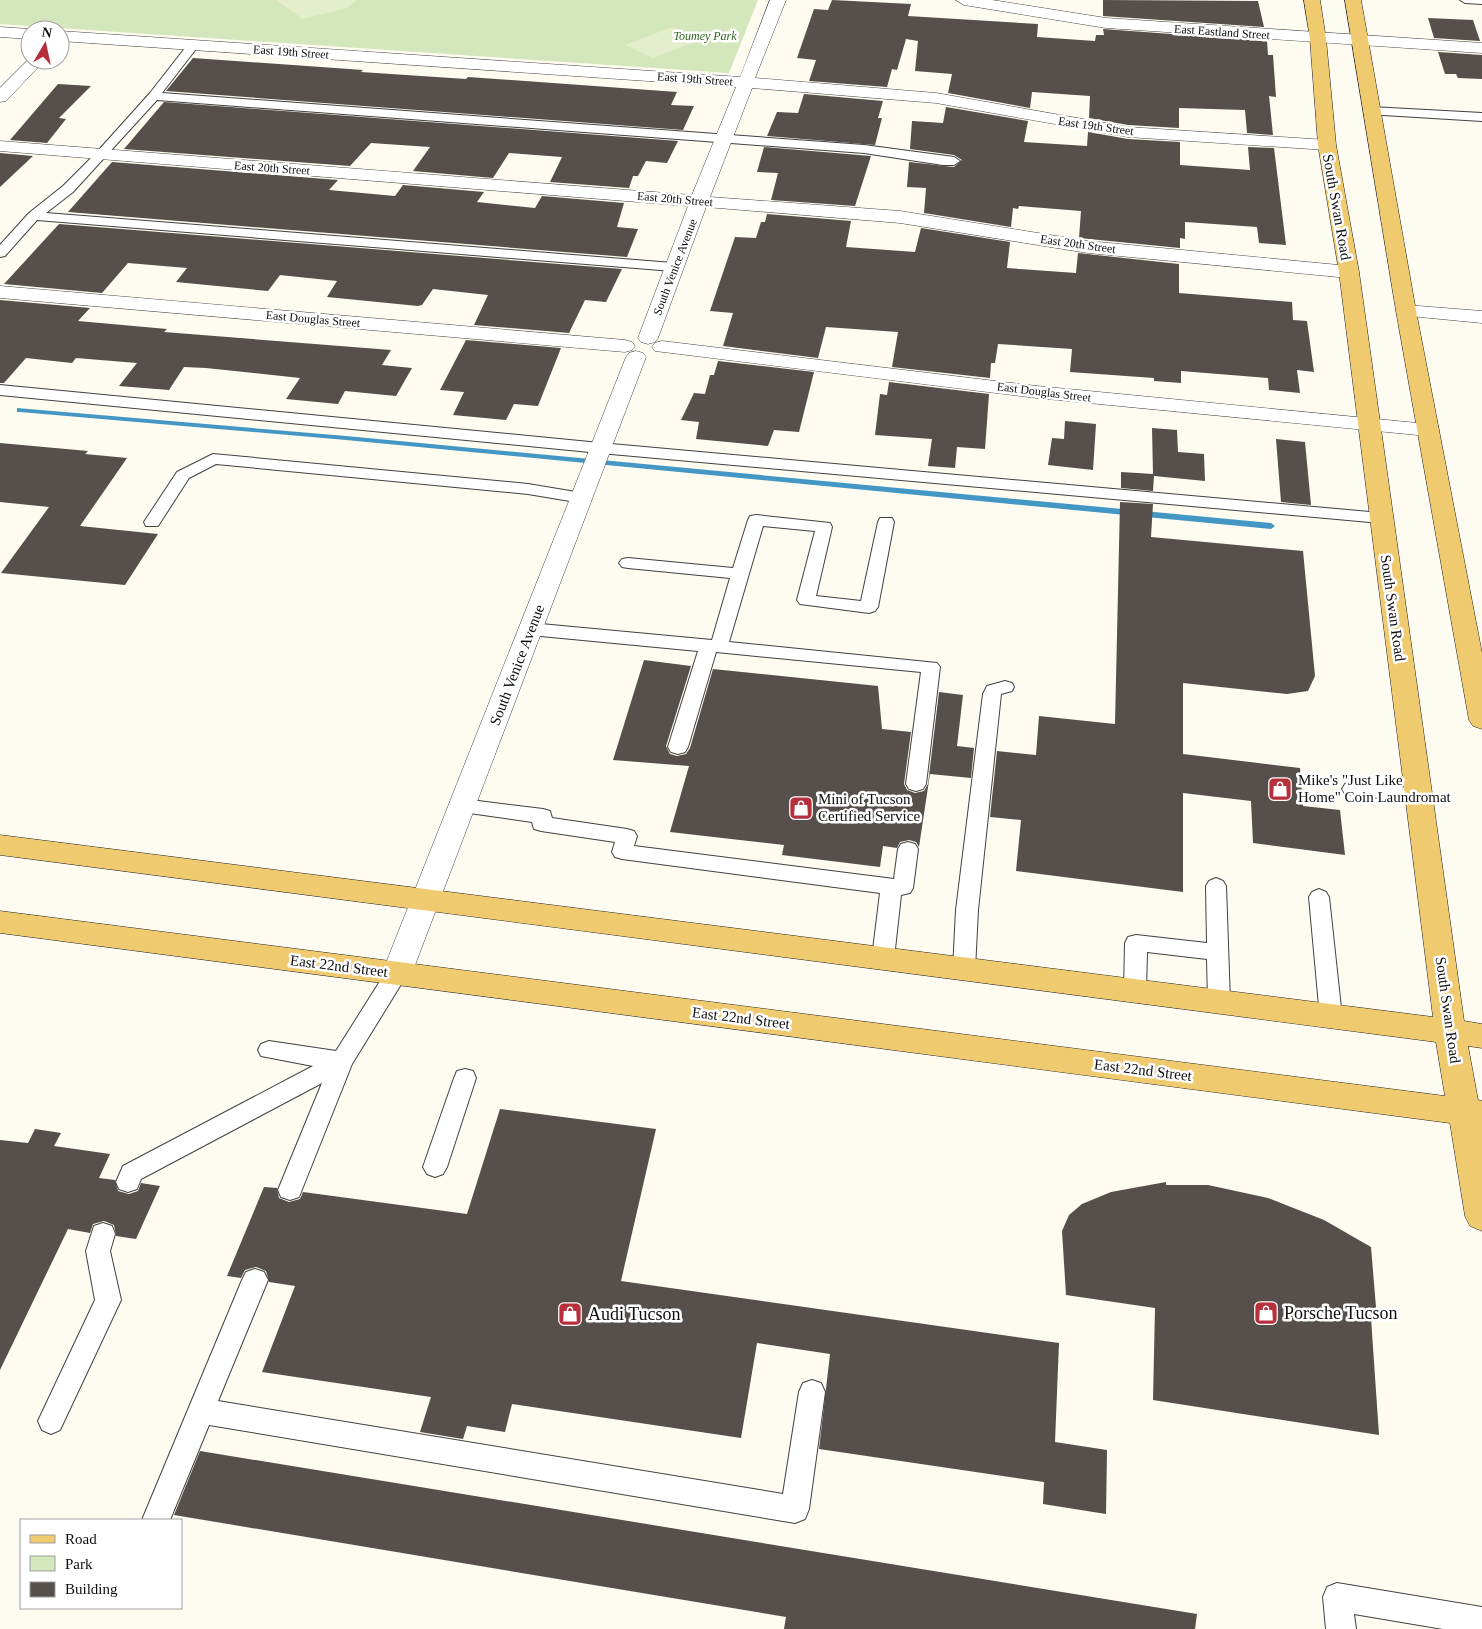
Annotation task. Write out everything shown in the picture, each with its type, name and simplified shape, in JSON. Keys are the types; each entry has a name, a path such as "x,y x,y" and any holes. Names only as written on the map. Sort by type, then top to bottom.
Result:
{"main road":[{"name":"South Swan Road","path":"1312,0 1318,39 1327,145 1349,272 1450,1032 1473,1113 1482,1216"},
{"path":"1352,0 1406,312 1482,720"},
{"path":"0,845 1482,1036"},
{"name":"East 22nd Street","path":"0,922 1473,1113"}],"street":[{"name":"South Venice Avenue","path":"397,973 600,448 643,347 778,0"},
{"name":"East Eastland Street","path":"964,0 1106,23 1318,39 1482,48"},
{"path":"0,32 20,33"},
{"name":"East 19th Street","path":"70,37 746,82 936,98 1128,132 1327,145"},
{"path":"0,97 27,70"},
{"name":"East 20th Street","path":"0,146 900,217 1088,247 1349,272"},
{"name":"East Douglas Street","path":"0,292 643,347 1057,394 1428,430"},
{"path":"1406,312 1482,317"}],"lane":[{"path":"1465,0 1482,1"},
{"path":"0,253 34,216 68,189 102,155 154,96 193,45"},
{"path":"154,96 864,149 954,161"},
{"path":"1371,111 1482,117"},
{"path":"34,216 673,267"},
{"path":"0,390 600,448 1381,518"},
{"path":"152,522 183,475 213,459 528,489 582,498"},
{"path":"678,747 741,574 756,520 824,528 806,600 869,607 886,522"},
{"path":"628,562 741,574"},
{"path":"530,630 931,667 916,784"},
{"path":"964,969 967,910 992,694 994,690 1006,687"},
{"path":"1352,790 1419,796"},
{"path":"462,806 543,816 542,824 627,836 622,852 891,887 903,888 908,849"},
{"path":"1216,886 1218,1002"},
{"path":"883,958 891,887"},
{"path":"1319,897 1331,1017"},
{"path":"1134,991 1136,943 1217,952"},
{"path":"290,1190 342,1061 397,973"},
{"path":"269,1050 342,1061"},
{"path":"128,1182 131,1173 342,1061"},
{"path":"435,1166 466,1078"},
{"path":"51,1421 108,1300 98,1251 103,1234"},
{"path":"156,1519 254,1280"},
{"path":"201,1411 795,1509 812,1392"},
{"path":"1341,1629 1337,1597 1482,1621"}],"green space":[{"name":"Toumey Park","path":"0,0 758,0 729,73 70,29 70,20 20,20 20,25 0,24"},
{"path":"276,0 357,0 347,8 303,19"},
{"path":"672,27 700,40 653,58 625,45"}],"building":[{"path":"832,0 911,4 908,16 1038,24 1037,37 1095,41 1096,35 1104,35 1103,29 1267,41 1268,55 1273,55 1276,97 1269,96 1273,135 1247,133 1245,110 1179,108 1179,128 1128,125 1089,118 1090,96 1032,92 1030,108 948,93 952,74 915,71 918,41 906,39 897,70 892,69 887,87 809,81 816,60 797,58 814,9 828,10"},
{"path":"1103,0 1258,1 1264,27 1103,16"},
{"path":"1428,18 1473,20 1480,41 1434,38"},
{"path":"1438,52 1482,55 1482,79 1458,78 1456,74 1445,74"},
{"path":"193,58 363,70 361,72 466,79 468,77 677,92 671,105 694,106 683,130 166,91"},
{"path":"58,84 91,86 59,118 66,119 47,143 10,140"},
{"path":"804,94 883,101 878,118 882,118 875,145 767,136 777,112 798,113"},
{"path":"164,102 678,141 667,163 646,161 638,176 633,176 629,188 550,182 562,157 509,153 493,178 413,171 430,147 371,143 350,166 124,149"},
{"path":"946,107 1028,121 1024,142 1087,146 1088,132 1128,139 1180,142 1180,165 1250,170 1248,147 1274,148 1286,245 1259,243 1257,227 1185,222 1185,239 1180,238 1180,248 1079,238 1081,211 1019,206 1018,209 1013,208 1011,227 924,213 926,188 907,187 909,162 954,167 962,160 954,155 910,149 912,121 943,123"},
{"path":"764,147 871,156 855,206 771,200 778,173 757,172"},
{"path":"0,153 33,156 0,187"},
{"path":"112,162 338,180 329,190 395,196 403,185 484,192 477,202 535,208 542,196 624,203 617,227 638,229 627,257 68,212"},
{"path":"767,214 851,221 846,247 915,252 921,228 1010,242 1007,268 1076,273 1078,253 1179,264 1179,293 1292,302 1293,320 1307,321 1314,372 1297,370 1300,393 1269,390 1268,378 1181,371 1181,383 1154,381 1154,378 1070,372 1072,349 998,344 995,363 991,363 990,378 892,367 898,332 826,327 818,358 723,346 733,313 710,311 735,237 756,238 761,222 765,222"},
{"path":"59,224 622,269 606,302 585,300 569,333 474,325 488,295 433,289 422,305 418,306 327,297 337,281 280,275 268,291 176,282 187,268 128,263 102,293 4,284"},
{"path":"0,300 90,308 78,321 167,329 164,332 391,350 382,365 412,368 396,396 345,391 338,404 286,399 300,378 206,368 184,367 169,390 119,386 137,363 76,358 72,363 26,358 4,383 0,383"},
{"path":"466,340 561,348 538,406 514,404 506,420 453,415 464,392 440,390"},
{"path":"718,361 814,372 799,432 774,430 768,446 696,439 699,422 681,420 694,393 705,394 710,375 714,375"},
{"path":"889,382 989,394 985,449 957,447 955,468 928,466 932,439 875,435 880,394 887,395"},
{"path":"1065,421 1096,424 1093,470 1048,465 1052,438 1064,439"},
{"path":"1152,428 1177,430 1178,452 1204,454 1205,481 1154,476 1153,491 1121,488 1121,472 1153,474"},
{"path":"1276,439 1305,442 1311,505 1281,502"},
{"path":"0,443 88,451 85,454 127,458 80,526 158,534 125,585 1,573 49,507 0,502"},
{"path":"1120,502 1153,504 1151,537 1303,551 1315,676 1308,691 1287,694 1183,683 1183,754 1300,768 1303,806 1340,810 1345,855 1253,843 1251,801 1183,793 1183,892 1016,871 1021,820 990,817 997,751 1036,755 1039,716 1115,724"},
{"path":"644,660 691,666 666,746 670,754 677,756 686,754 690,748 713,669 878,686 882,729 911,732 904,784 907,790 915,793 924,791 928,784 939,692 963,695 957,746 974,748 971,778 930,774 919,847 916,842 909,840 900,842 897,848 883,846 880,867 782,855 784,845 670,832 689,766 613,760"},
{"name":"Audi Tucson","path":"500,1109 656,1129 621,1281 1059,1343 1055,1442 1107,1450 1106,1514 1043,1504 1044,1482 819,1449 830,1354 757,1343 741,1438 512,1404 505,1432 467,1426 463,1439 420,1432 431,1397 262,1372 295,1286 269,1282 266,1271 256,1267 245,1270 241,1278 227,1276 264,1187 277,1188 279,1198 289,1202 300,1199 303,1192 467,1214"},
{"path":"35,1129 61,1133 54,1146 110,1154 99,1178 115,1180 118,1191 129,1194 138,1191 141,1183 160,1186 136,1239 116,1236 114,1225 104,1221 93,1224 90,1233 68,1229 0,1370 0,1140 28,1143"},
{"name":"Porsche Tucson","path":"1166,1182 1166,1185 1208,1185 1268,1198 1324,1220 1371,1247 1377,1319 1371,1318 1379,1435 1153,1400 1155,1308 1066,1295 1062,1231 1069,1215 1082,1204 1111,1192"},
{"path":"200,1451 1197,1614 1195,1629 784,1629 786,1617 174,1515"}],"waterway":[{"path":"20,410 346,438 1271,526"}],"place":[{"name":"Mike's \"Just Like Home\" Coin Laundromat","path":"1280,789"},
{"name":"Mini of Tucson Certified Service","path":"801,808"},
{"name":"Porsche Tucson","path":"1266,1313"},
{"name":"Audi Tucson","path":"570,1314"}]}
